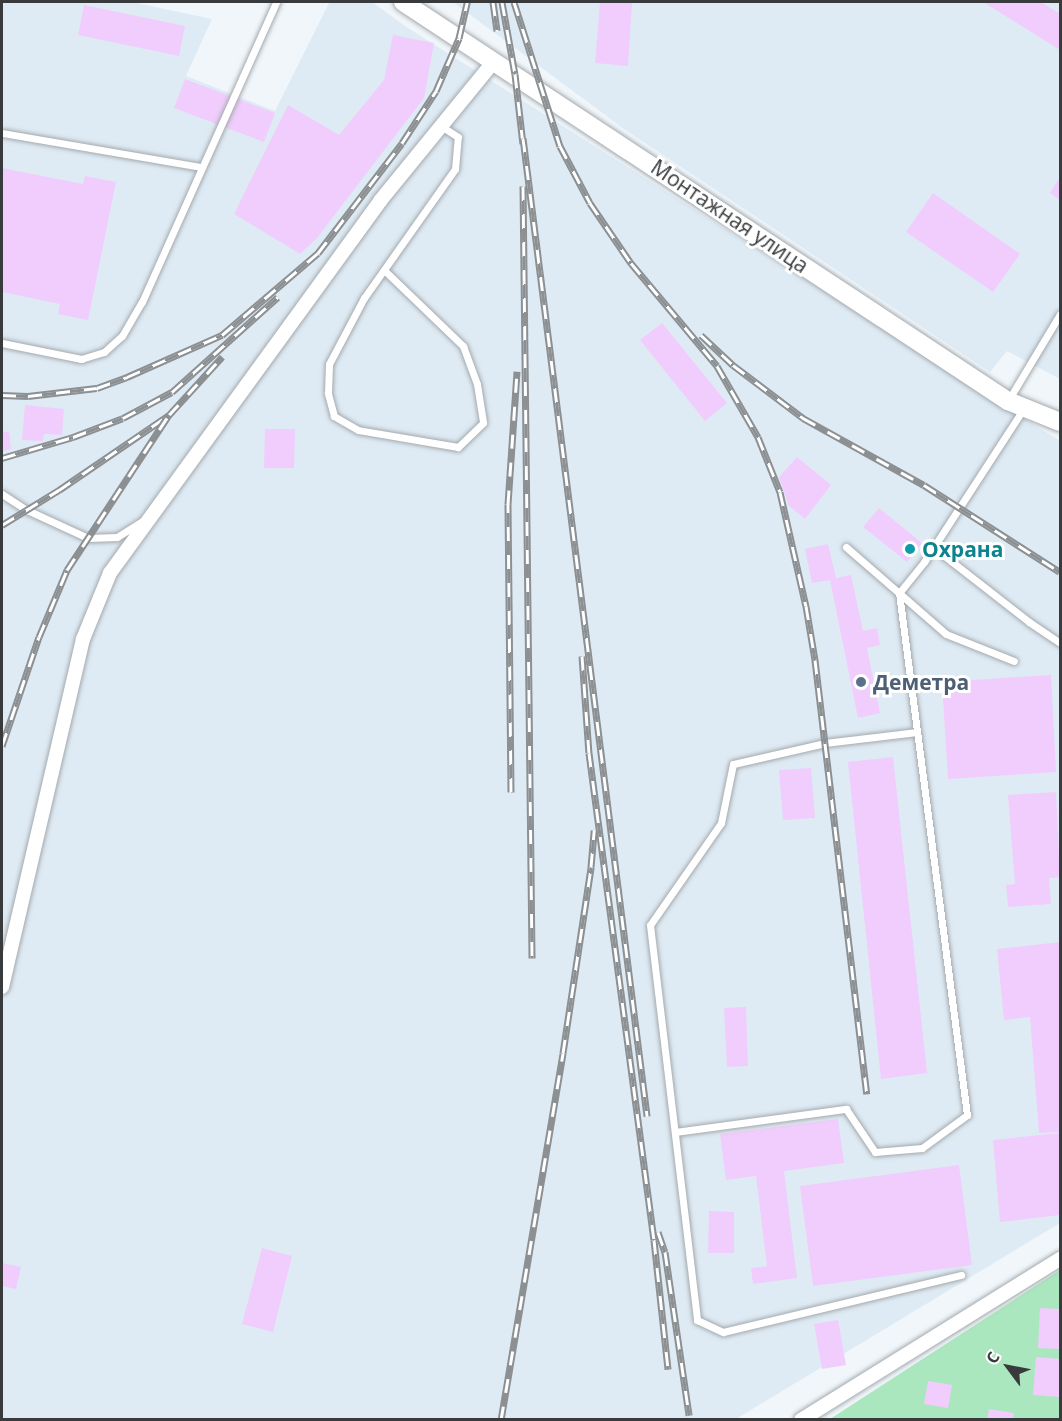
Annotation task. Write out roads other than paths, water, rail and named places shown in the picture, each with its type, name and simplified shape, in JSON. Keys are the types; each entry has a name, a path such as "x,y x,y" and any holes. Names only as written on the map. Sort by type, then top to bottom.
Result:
{"street":[{"name":"Монтажная улица","path":"403,2 1016,404 1060,422"},
{"path":"2,987 83,639 111,573 380,201 494,61"},
{"path":"801,1419 1060,1259"}],"lane":[{"path":"2,343 81,358 104,352 122,336 142,302 276,2"},
{"path":"384,270 463,346 477,384 483,423 458,447 358,430 334,416 328,393 329,364 364,298 455,169 458,137 441,126"},
{"path":"2,133 201,167"},
{"path":"675,1132 846,1109 875,1152 922,1148 967,1115 899,593 933,547 1016,404 1060,314"},
{"path":"2,494 27,510 88,538 117,537 152,515"},
{"path":"846,547 946,634 1014,660"},
{"path":"933,547 1029,622 1060,643"},
{"path":"917,732 825,743 733,764 721,823 650,925 697,1320 723,1332 961,1275"}],"railway":[{"path":"2,395 28,396 97,388 222,335 318,253 402,143 436,91 459,38 467,2"},
{"path":"493,2 497,31"},
{"path":"502,2 515,74 523,144"},
{"path":"514,2 560,146 590,203 631,263 717,366 758,437 780,492 806,606 815,660 867,1094"},
{"path":"523,138 647,1116"},
{"path":"523,186 532,958"},
{"path":"2,458 73,437 123,418 172,392 278,297"},
{"path":"701,335 733,365 803,418 924,485 1060,572"},
{"path":"2,525 59,490 169,415 222,357"},
{"path":"511,792 508,504 517,371"},
{"path":"2,746 39,637 67,570 169,415"},
{"path":"582,656 589,753 654,1240 668,1369"},
{"path":"501,1420 563,1053 591,867 594,830"},
{"path":"658,1232 665,1252 689,1415"}],"place":[{"name":"Охрана","path":"910,549"},
{"name":"Деметра","path":"861,682"}]}
